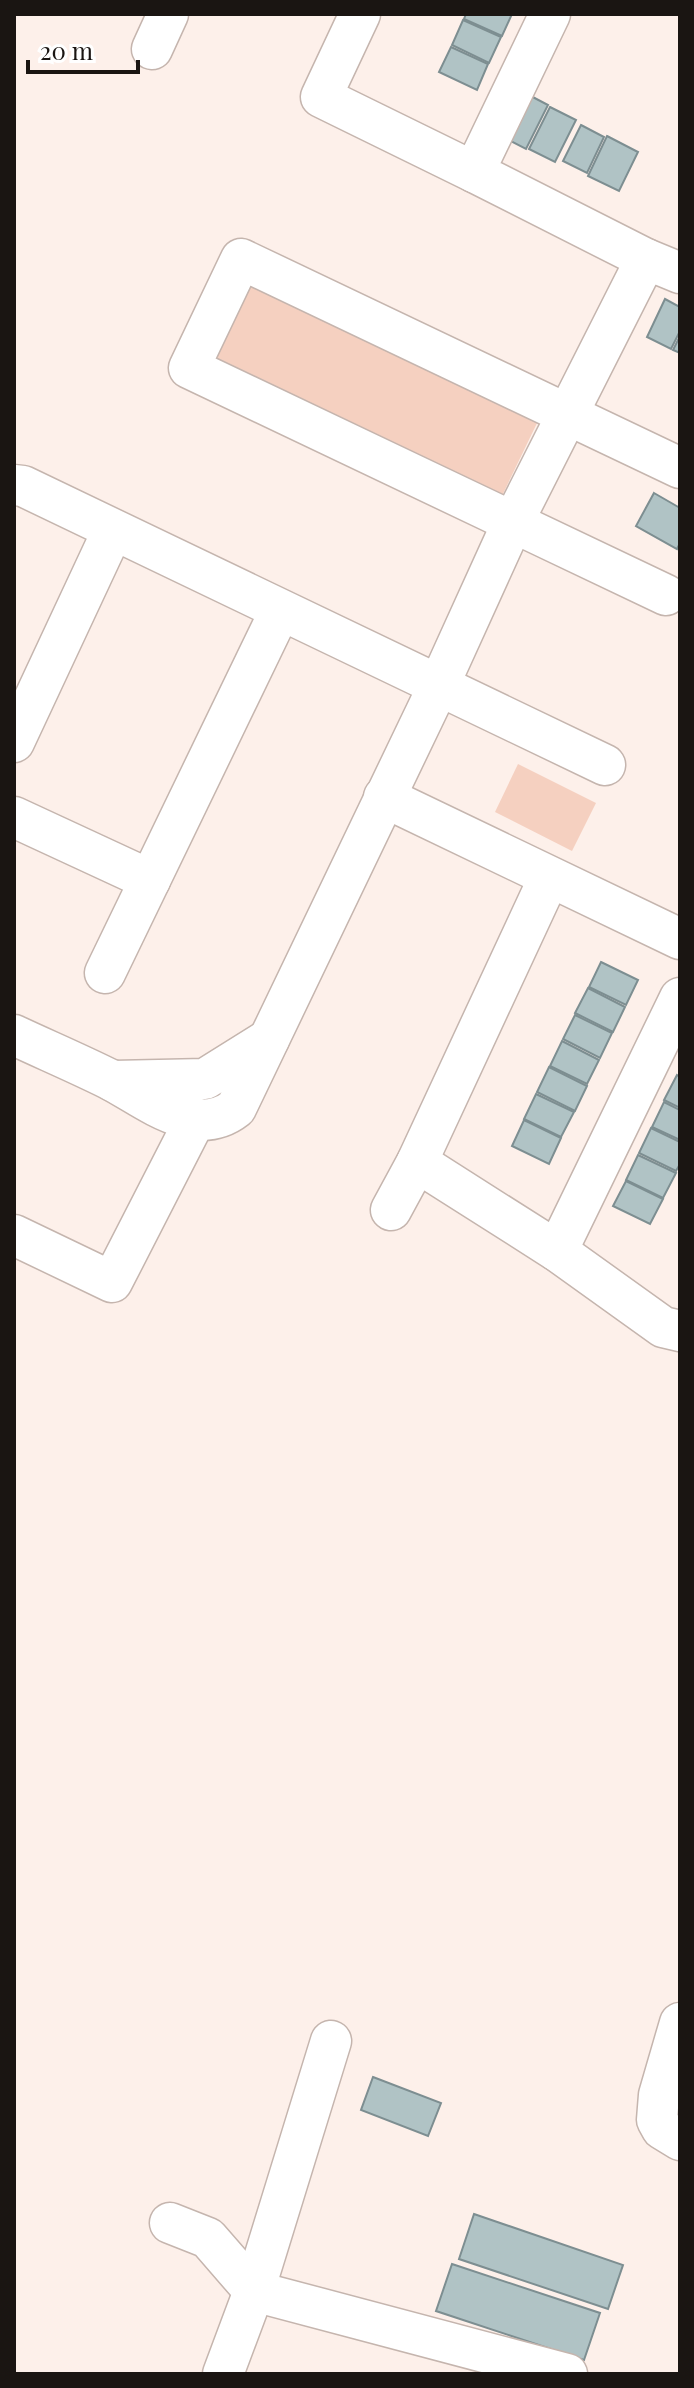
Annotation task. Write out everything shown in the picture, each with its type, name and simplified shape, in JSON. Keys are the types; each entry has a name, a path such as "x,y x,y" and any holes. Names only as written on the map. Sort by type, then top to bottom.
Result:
{"street":[{"path":"14,1035 113,1081 157,1110 196,1118 222,1119 236,1108 438,687 512,524 569,416 663,266 321,97 360,14"},
{"path":"474,172 550,14"},
{"path":"666,595 189,368 241,259 680,468"},
{"path":"14,485 23,486 605,765"},
{"path":"14,742 113,530"},
{"path":"105,973 280,611"},
{"path":"384,797 680,939"},
{"path":"14,817 150,880"},
{"path":"391,1210 417,1162 549,878"},
{"path":"557,1251 680,998"},
{"path":"113,1081 205,1079 269,1039"},
{"path":"14,1235 112,1282 196,1118"},
{"path":"417,1162 557,1251 663,1327 680,1331"},
{"path":"680,2023 656,2109 662,2129 680,2140"},
{"path":"223,2374 254,2291 331,2041"},
{"path":"170,2223 208,2238 254,2291 567,2374"}],"shaded area":[{"path":"246,276 539,419 499,502 206,359"},
{"path":"518,764 596,803 572,851 495,812"}],"building":[{"path":"466,14 512,14 502,36 464,19"},
{"path":"463,20 501,37 489,63 452,45"},
{"path":"451,47 488,64 477,90 439,72"},
{"path":"527,94 548,105 526,149 505,138"},
{"path":"550,107 576,120 555,162 529,149"},
{"path":"581,125 604,137 587,173 563,161"},
{"path":"607,136 638,152 619,191 588,176"},
{"path":"665,299 680,307 680,331 671,349 647,337"},
{"path":"680,336 680,353 673,350"},
{"path":"654,493 680,508 680,543 677,549 636,526"},
{"path":"601,962 638,980 626,1005 589,987"},
{"path":"588,988 625,1007 613,1032 575,1013"},
{"path":"575,1015 612,1033 600,1058 563,1039"},
{"path":"562,1041 599,1060 587,1084 550,1066"},
{"path":"549,1067 587,1086 575,1111 537,1092"},
{"path":"677,1075 680,1077 680,1108 664,1100"},
{"path":"536,1094 574,1112 561,1137 524,1119"},
{"path":"664,1102 680,1110 680,1140 652,1127"},
{"path":"524,1120 561,1138 549,1164 512,1146"},
{"path":"651,1128 680,1142 680,1164 676,1171 639,1153"},
{"path":"638,1155 676,1173 663,1198 626,1180"},
{"path":"626,1181 663,1199 650,1224 613,1206"},
{"path":"373,2077 441,2103 428,2136 361,2110"},
{"path":"474,2214 623,2265 608,2309 459,2259"},
{"path":"452,2264 600,2313 584,2360 436,2311"}]}
